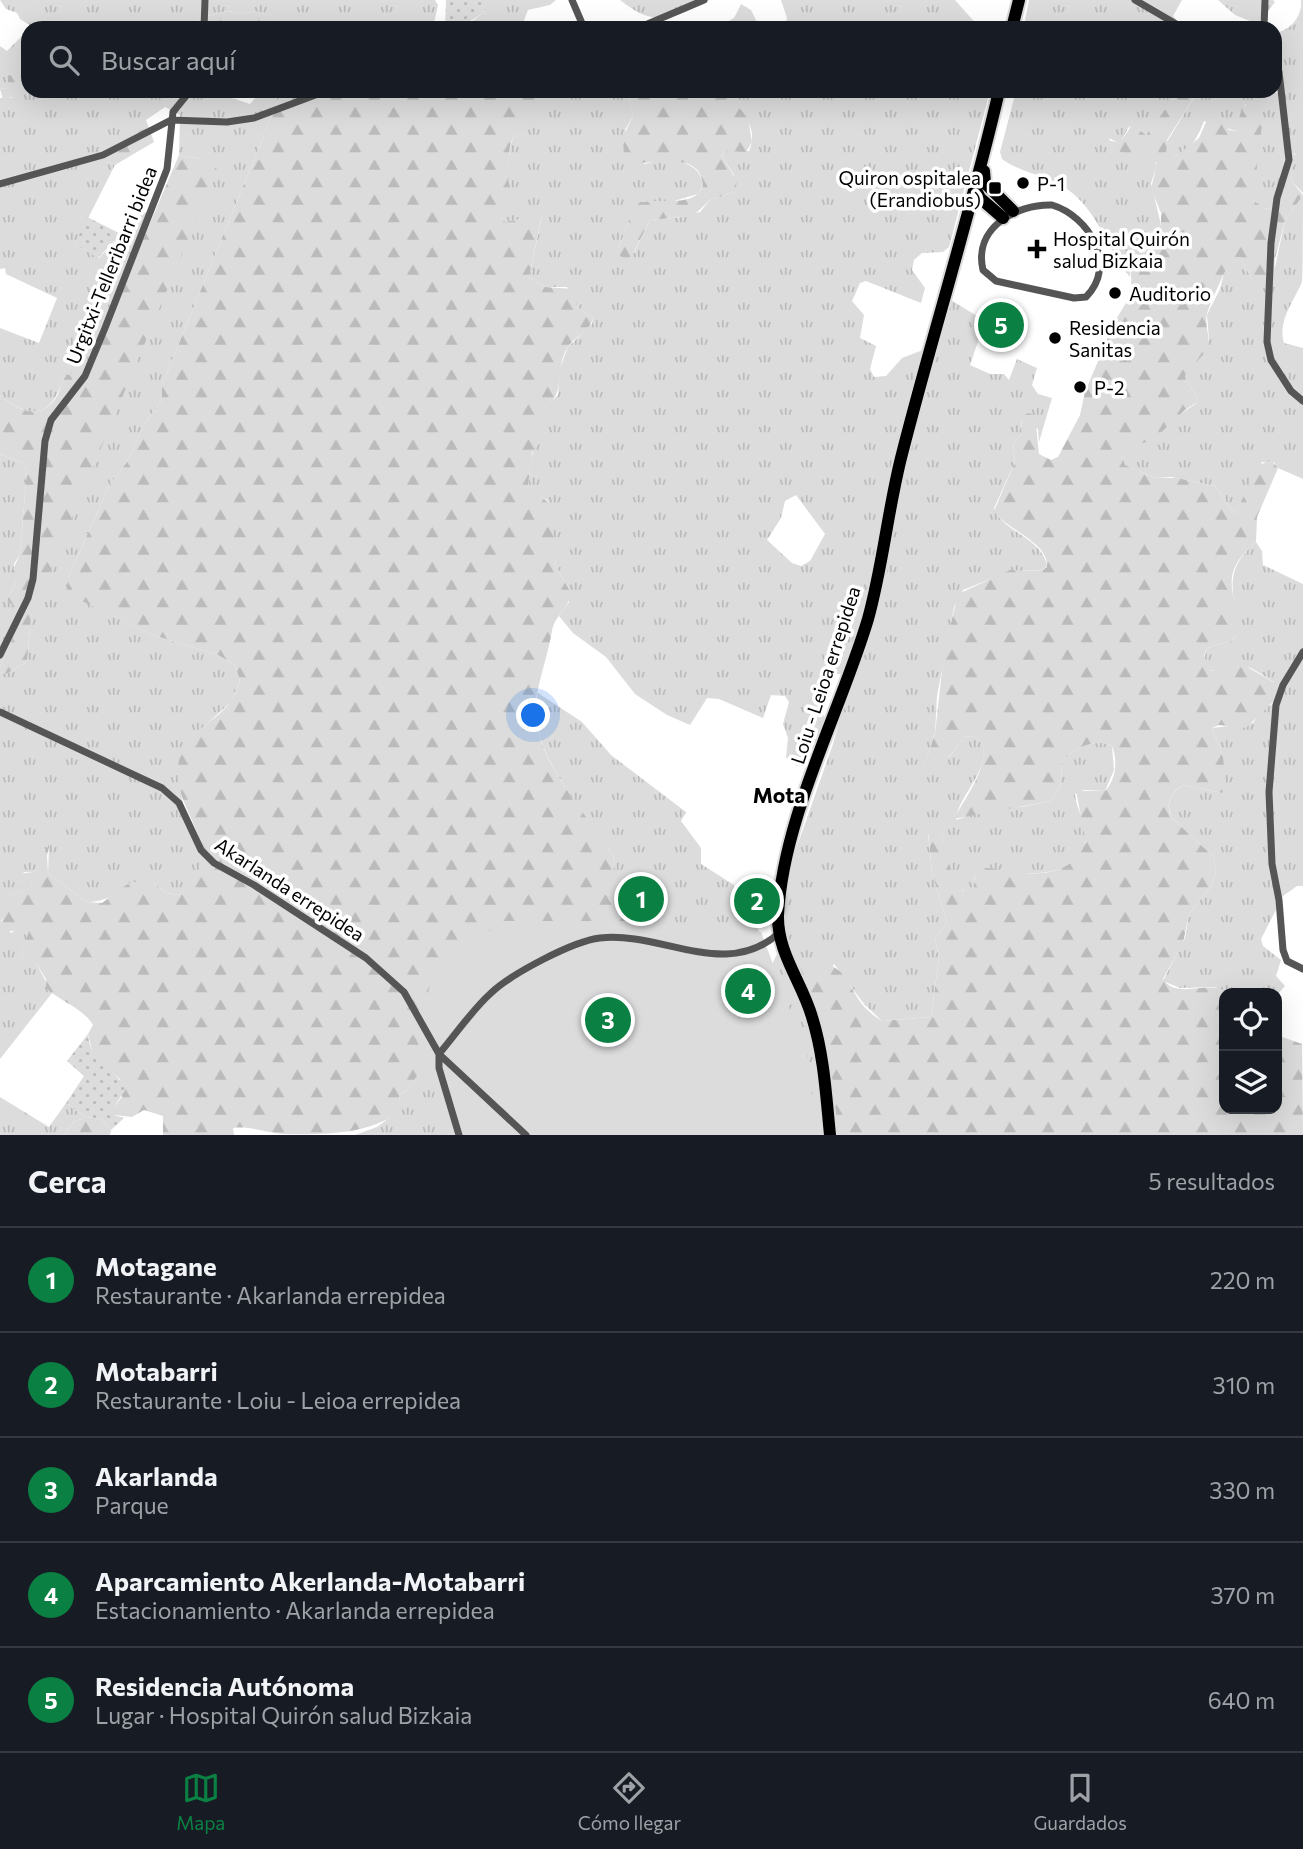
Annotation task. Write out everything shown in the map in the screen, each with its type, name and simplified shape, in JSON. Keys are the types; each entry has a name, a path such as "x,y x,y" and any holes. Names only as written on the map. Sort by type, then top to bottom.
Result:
{"main road":[{"path":"1014,21 1020,0"},
{"name":"Loiu - Leioa errepidea","path":"830,1135 823,1062 814,1020 805,992 783,952 779,933 784,865 868,619 894,484 986,121 995,98"},
{"name":"Loiu - Leioa errepidea","path":"940,306 975,190 996,98"},
{"path":"994,204 983,176 997,98"},
{"path":"986,121 975,190 1008,214"},
{"path":"948,283 973,210 994,204"}],"street":[{"path":"204,21 205,0"},
{"path":"572,0 580,21"},
{"path":"654,21 704,0"},
{"path":"1135,0 1171,21"},
{"path":"1264,21 1265,0"},
{"path":"171,120 173,112 184,98"},
{"path":"0,184 103,155 171,120 227,122 254,118 307,98"},
{"path":"1282,98 1289,160 1276,198 1271,243 1267,342 1271,360 1290,391 1303,401"},
{"name":"Urgitxi-Telleribarri bidea","path":"0,655 28,598 33,579 46,441 51,420 85,376 105,328 167,170 173,138 171,120"},
{"path":"1042,205 1066,210 1089,230 1098,255 1098,279 1086,298 1074,299 991,278 983,270 981,263 984,243 991,231 1008,214 1042,205"},
{"path":"1303,652 1283,685 1276,705 1269,792 1272,864 1279,900 1283,950 1287,961 1303,969"},
{"name":"Akarlanda errepidea","path":"0,712 162,788 179,803 201,850 214,863 326,931 384,973 404,992 439,1054 526,1135"},
{"path":"459,1135 439,1068 439,1054 491,992 514,977 586,941 637,939 720,954 754,951 779,933"}],"green space":[{"path":"0,0 435,0 438,5 435,21 278,21 277,18 255,11 242,14 228,11 199,18 198,21 23,21 17,13 6,9"},
{"path":"446,0 486,0 486,10 470,21 445,21"},
{"path":"486,0 556,0 550,5 528,10 524,21 472,21 486,10"},
{"path":"620,0 709,0 674,16 654,18 643,15"},
{"path":"781,0 955,0 974,21 786,21"},
{"path":"1029,0 1182,0 1173,16 1177,21 1025,20"},
{"path":"1218,0 1275,2 1259,21 1250,21 1235,15"},
{"path":"1303,0 1303,193 1291,181 1295,153 1285,159 1274,207 1265,209 1255,203 1252,196 1261,129 1245,104 1236,131 1204,121 1196,139 1182,153 1169,157 1166,155 1165,145 1194,98 1282,98 1282,31 1298,17"},
{"path":"741,4 751,10 756,21 729,21 734,18"},
{"path":"228,11 242,14 255,11 278,18 279,21 198,21 199,18"},
{"path":"21,37 21,69 7,88 0,89 0,46 7,51"},
{"path":"21,69 21,94 3,100 0,89 7,88 9,76"},
{"path":"21,90 21,98 232,98 250,104 255,98 279,98 162,385 162,400 143,426 127,462 110,484 68,578 68,594 153,635 218,655 235,665 240,681 231,702 191,738 183,776 182,798 185,812 202,846 202,867 179,895 166,893 153,882 109,898 86,902 48,873 49,847 34,872 24,872 15,881 32,883 30,890 10,895 1,921 11,933 19,928 31,929 20,955 33,957 52,993 0,1059 0,672 6,674 27,662 31,616 201,159 179,155 180,115 165,107 146,120 149,128 107,162 115,165 75,244 99,258 140,215 155,208 88,370 63,379 58,392 46,408 38,411 21,409 0,395 0,328 39,343 57,298 6,274 5,268 0,269 0,98 11,98"},
{"path":"279,98 552,98 532,114 512,140 507,197 502,217 505,222 542,215 529,277 545,287 574,289 577,307 593,318 589,327 568,347 561,364 556,395 545,408 544,427 532,453 528,485 551,505 556,566 571,593 553,626 536,699 536,720 541,741 561,782 613,855 615,865 609,885 622,892 644,921 655,923 449,1135 438,1096 424,1066 407,1090 399,1095 401,1110 376,1124 345,1132 282,1134 251,1128 233,1128 234,1135 163,1135 163,1116 144,1110 132,1117 114,1115 114,1107 122,1097 120,1079 94,1058 88,1034 93,1025 84,1014 46,988 46,979 33,958 20,955 30,929 3,932 3,912 7,899 10,895 29,890 32,884 15,881 14,874 34,872 50,843 47,856 48,873 86,902 102,903 129,883 141,881 153,882 166,893 179,895 195,877 201,860 201,844 181,794 178,776 180,756 189,740 219,715 232,699 240,681 235,665 218,655 153,635 67,594 68,578 110,484 127,462 143,426 162,400 162,385"},
{"path":"548,98 631,98 633,116 625,130 644,164 681,162 696,170 701,177 703,186 698,194 667,203 644,201 635,205 619,247 620,256 634,253 650,220 683,217 700,212 710,200 735,192 734,175 721,155 727,151 749,151 752,134 747,119 731,98 988,98 949,247 943,252 922,253 914,260 912,270 925,288 921,303 866,281 860,283 852,301 864,315 860,338 876,346 870,369 874,377 886,376 902,358 923,350 951,300 985,321 970,365 990,374 1004,374 1009,380 1017,359 1037,368 1032,385 1038,394 1052,398 1039,442 1038,429 1021,420 1022,434 1013,443 1015,462 994,508 1005,523 1038,548 1047,566 1041,571 1020,571 963,590 954,607 937,696 935,733 922,772 931,772 950,756 964,737 972,736 981,741 983,761 962,801 956,820 994,808 1021,807 1051,801 1060,787 1063,760 1086,745 1100,743 1112,746 1114,770 1105,791 1084,790 1075,794 1086,836 1083,851 1074,862 1061,869 1012,873 984,868 975,876 973,890 966,892 959,887 950,873 941,832 928,834 932,873 947,922 935,938 939,958 931,1017 882,1021 864,1004 834,964 807,1016 831,1135 803,1135 772,964 779,950 788,872 833,744 848,690 843,674 831,674 824,682 819,700 825,719 808,763 797,766 786,757 788,738 783,724 789,702 785,696 771,695 763,718 719,699 707,698 690,725 667,715 635,694 606,657 573,633 559,616 569,602 569,589 556,566 548,501 532,491 528,485 531,459 545,408 558,395 560,368 568,347 592,324 593,318 577,307 567,287 545,287 529,277 542,216 504,222 501,217 512,141 524,119","holes":["796,495 825,534 810,561 801,566 792,563 767,540 781,518 785,501"]},
{"path":"731,98 748,118 752,142 746,152 727,151 721,155 737,181 735,192 710,200 693,216 650,220 632,256 626,259 620,256 618,250 635,204 691,198 703,186 699,173 692,166 681,162 644,163 624,159 623,137 633,116 629,99"},
{"path":"1014,98 1174,98 1149,133 1143,135 1139,130 1142,120 1128,128 1120,144 1109,138 1112,146 1131,156 1154,161 1157,165 1151,183 1161,225 1155,232 1129,229 1130,277 1081,201 1046,178 1010,164 1002,159 1000,152"},
{"path":"1174,98 1194,98 1167,140 1166,155 1176,156 1199,138 1209,115 1214,116 1229,130 1236,131 1242,107 1253,102 1262,125 1253,200 1265,209 1274,207 1278,180 1290,145 1295,156 1291,181 1303,195 1285,221 1275,259 1272,292 1254,283 1240,257 1233,257 1228,266 1207,314 1208,349 1185,375 1197,403 1158,435 1128,449 1122,455 1125,465 1155,478 1177,478 1215,486 1235,514 1259,465 1271,460 1278,468 1257,517 1256,542 1235,566 1232,577 1237,635 1231,641 1207,648 1204,656 1211,671 1244,665 1275,683 1277,698 1246,728 1219,725 1212,728 1223,757 1226,785 1222,793 1184,785 1175,791 1170,799 1169,809 1173,819 1214,857 1216,871 1212,885 1189,914 1183,943 1163,979 1177,988 1219,989 1219,1114 1282,1114 1282,1037 1302,1044 1303,1135 831,1135 824,1087 793,961 830,965 847,980 868,1011 882,1021 931,1017 939,958 935,938 947,922 932,873 928,831 941,831 951,874 963,891 973,890 976,872 980,867 1025,873 1054,871 1067,866 1078,856 1086,842 1076,791 1105,791 1114,776 1112,746 1093,743 1073,751 1063,760 1060,787 1051,801 954,819 980,771 983,760 981,741 972,736 964,737 937,768 925,775 922,771 935,734 944,652 958,594 1010,570 1041,571 1047,567 1041,550 994,511 1015,462 1013,443 1022,434 1021,417 1028,413 1035,415 1039,454 1051,460 1058,457 1080,415 1085,392 1115,321 1132,293 1130,259 1120,240 1129,229 1155,232 1161,225 1161,213 1151,189 1157,163 1123,153 1107,140 1120,143 1137,117 1143,119 1139,130 1146,135"},
{"path":"149,128 154,142 115,165 107,162 107,148 132,133"},
{"path":"179,155 212,161 217,170 31,616 27,662 6,674 0,672 0,666 23,616 7,600 16,582 12,572 20,554 27,470 21,462 0,454 0,395 22,409 44,409 57,396 65,377 88,369"},
{"path":"1303,195 1302,282 1287,311 1282,335 1284,343 1303,348 1303,479 1278,468 1274,462 1262,462 1235,514 1215,486 1171,477 1155,478 1125,465 1122,455 1125,450 1197,403 1185,375 1209,340 1207,315 1220,289 1226,266 1233,257 1240,257 1254,283 1275,267 1285,221"},
{"path":"87,217 121,234 98,258 75,244"},
{"path":"0,454 21,462 27,470 20,554 14,564 16,582 7,600 24,616 0,666"},
{"path":"1256,542 1262,551 1263,565 1303,584 1303,886 1297,886 1283,896 1261,939 1263,946 1281,960 1276,976 1285,986 1282,989 1180,988 1163,981 1185,938 1189,914 1212,885 1216,871 1214,857 1173,819 1169,809 1170,800 1175,791 1184,785 1222,793 1223,757 1212,728 1253,723 1263,708 1274,704 1275,683 1246,666 1213,671 1208,669 1204,659 1207,648 1231,641 1237,635 1234,575 1237,564"},
{"path":"538,693 582,722 611,755 686,812 681,821 701,848 701,864 734,885 735,913 758,929 760,935 655,923 652,921 665,908 646,880 622,892 610,888 608,882 615,865 613,855 559,778 548,756 539,734 536,713"},
{"path":"504,921 652,921 761,932 808,1058 816,1135 449,1135 417,1040 434,968"},
{"path":"88,1034 93,1053 126,1089 114,1107 114,1115 124,1118 111,1130 101,1119 86,1117 66,1103 84,1076 67,1061"},
{"path":"424,1065 438,1096 449,1135 355,1135 377,1127 400,1110 399,1095 407,1090"},
{"path":"0,1097 49,1127 66,1103 86,1117 73,1122 65,1135 0,1135"},
{"path":"86,1117 101,1119 111,1130 110,1135 65,1135 73,1122"}],"place":[{"name":"P-1","path":"1023,183"},
{"name":"Quiron ospitalea (Erandiobus)","path":"995,188"},
{"name":"Hospital Quirón salud Bizkaia","path":"1037,249"},
{"name":"Auditorio","path":"1115,293"},
{"name":"Residencia Autónoma","path":"1001,325"},
{"name":"Residencia Sanitas","path":"1055,338"},
{"name":"P-2","path":"1080,387"},
{"name":"Motagane","path":"641,899"},
{"name":"Motabarri","path":"757,901"},
{"name":"Aparcamiento Akerlanda-Motabarri","path":"748,991"},
{"name":"Akarlanda","path":"608,1020"}],"district":[{"name":"Mota","path":"779,794"}]}
